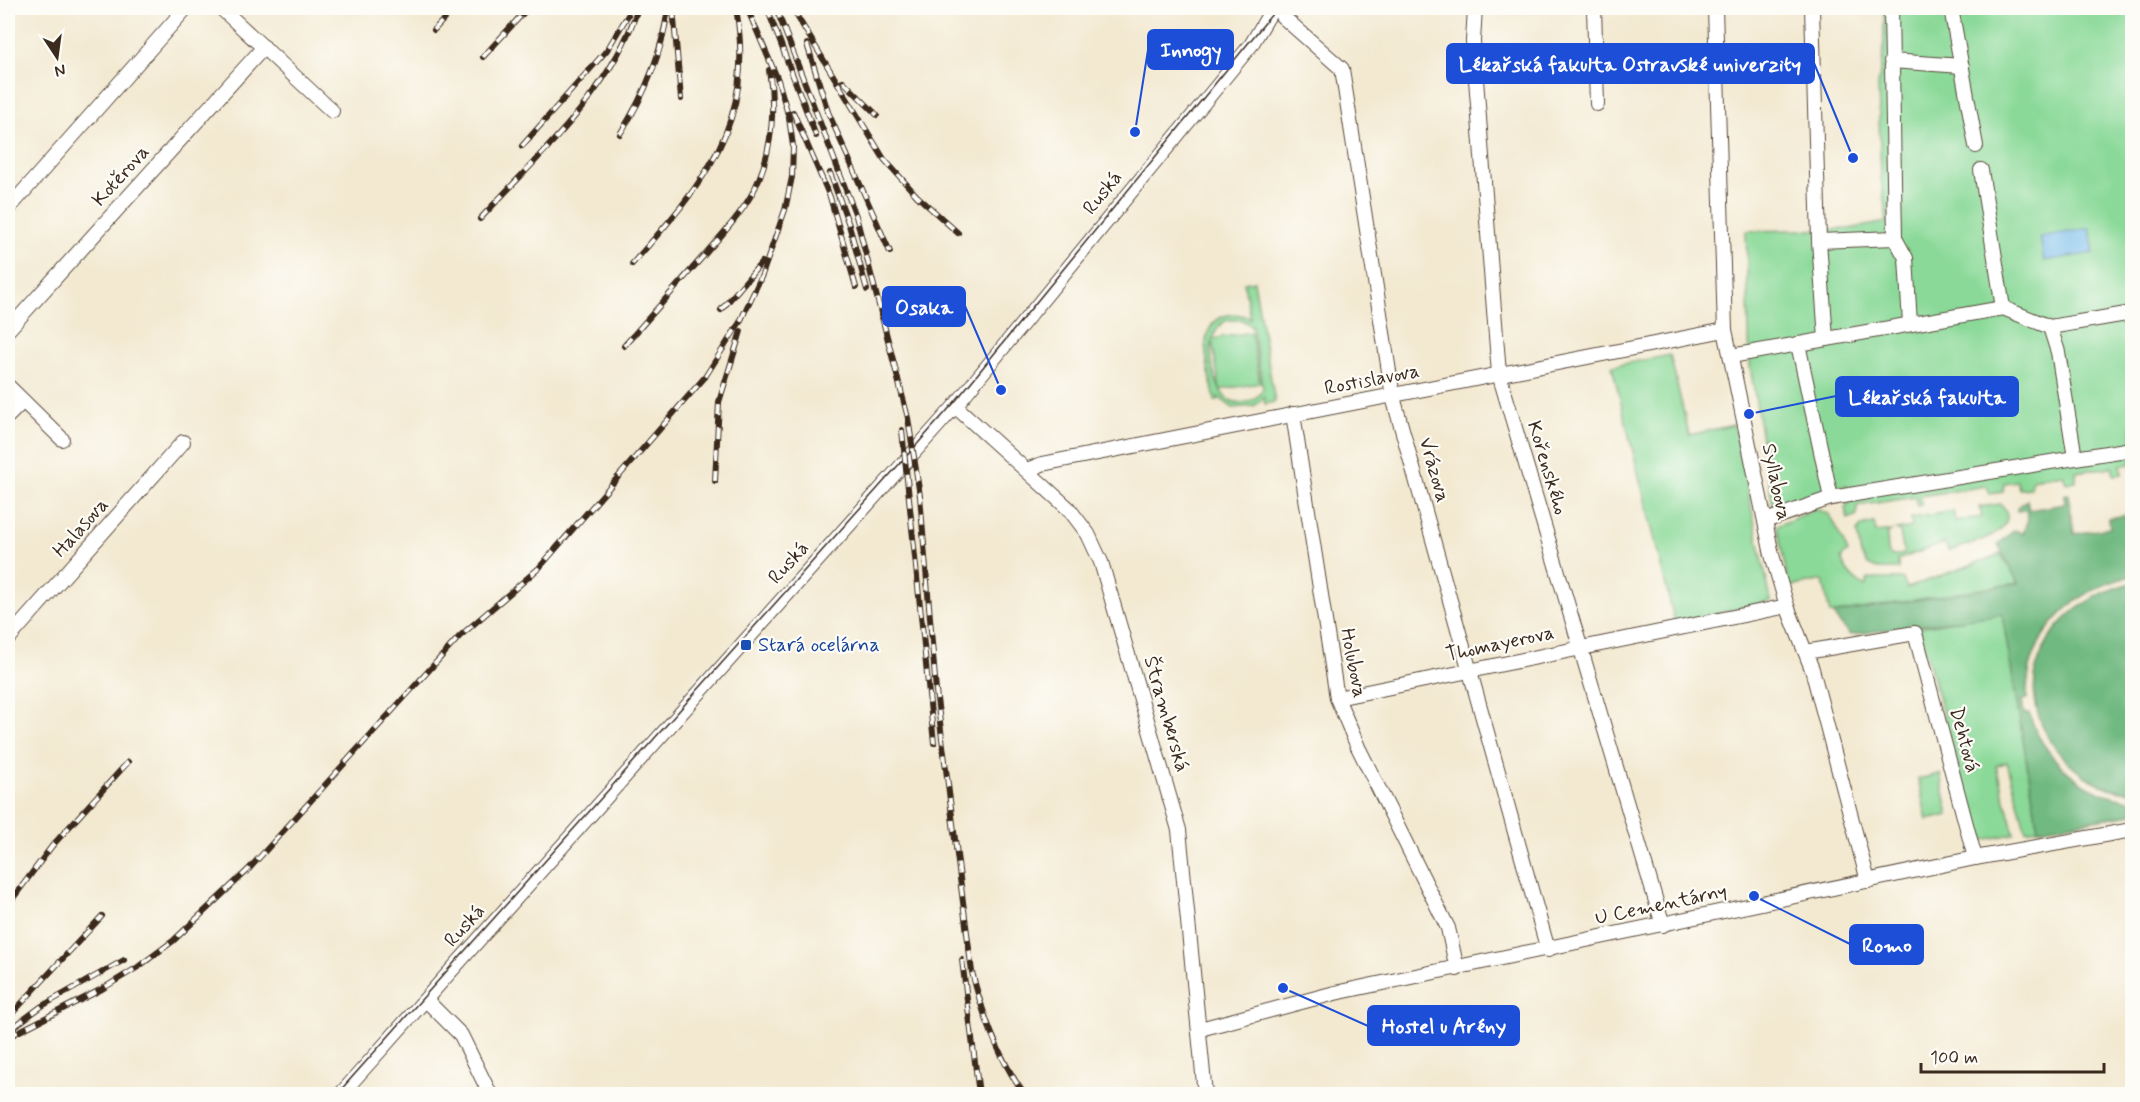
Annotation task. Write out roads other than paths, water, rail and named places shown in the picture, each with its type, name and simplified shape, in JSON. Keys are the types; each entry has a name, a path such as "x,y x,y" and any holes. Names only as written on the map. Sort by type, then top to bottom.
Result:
{"street":[{"path":"8,209 186,8"},
{"path":"221,8 332,111"},
{"name":"Kořenského","path":"1474,8 1473,41 1499,374 1663,925"},
{"path":"1594,8 1597,104"},
{"name":"Syllabova","path":"1715,8 1725,330 1765,521 1787,606 1806,652 1868,881"},
{"path":"1812,8 1819,241 1826,339"},
{"path":"1891,8 1895,238 1906,258 1910,324"},
{"path":"1951,8 1976,146"},
{"name":"Ruská","path":"341,1095 956,406 1251,45 1283,10"},
{"name":"Vrázova","path":"1283,10 1342,69 1393,397 1548,950"},
{"name":"Kotěrova","path":"8,330 264,47"},
{"path":"1891,61 1962,66"},
{"path":"1981,170 2003,308"},
{"path":"1819,241 1895,238"},
{"path":"1731,356 2003,308 2050,327 2133,314"},
{"path":"2050,327 2058,352 2075,458"},
{"name":"Rostislavova","path":"1027,470 1042,464 1293,414 1393,397 1725,330"},
{"path":"1798,344 1831,498"},
{"path":"8,386 62,440"},
{"path":"8,416 23,401"},
{"name":"Štramberská","path":"956,406 1077,518 1101,562 1179,830 1205,1095"},
{"name":"Holubova","path":"1293,414 1337,698 1358,747 1448,928 1457,969"},
{"name":"Halasova","path":"8,639 183,442"},
{"path":"1765,521 1831,498 2133,449"},
{"name":"Thomayerova","path":"1337,698 1787,606"},
{"name":"Dehtová","path":"1806,652 1915,633 1975,858"},
{"name":"U Cementárny","path":"1200,1029 1314,998 1975,858 2133,830"},
{"path":"426,999 461,1035 476,1060 490,1095"}],"water":[{"path":"2090,228 2094,253 2044,261 2040,237"}],"tram line":[{"path":"337,1094 953,404 1277,8"}],"railway":[{"path":"434,30 454,8"},
{"path":"483,57 528,8"},
{"path":"480,219 549,146 592,95 626,39 638,8"},
{"path":"620,134 651,74 657,58 668,8"},
{"path":"673,8 681,99"},
{"path":"632,264 658,235 702,178 731,119 738,86 740,49 736,8"},
{"path":"8,1037 102,989 138,967 173,941 248,870 460,636 539,568 705,377 740,322 762,275 785,210 792,177 793,146 789,118 778,80 747,8"},
{"path":"767,8 816,136"},
{"path":"776,8 856,216 908,418 920,496 936,691 972,972 992,1036 1006,1066 1024,1094"},
{"path":"792,8 884,159 917,196 958,233"},
{"path":"522,146 607,50 628,15"},
{"path":"807,44 828,112 890,252"},
{"path":"624,346 729,227 743,209 754,189 764,166 772,125 769,70"},
{"path":"843,81 877,115"},
{"path":"793,112 830,197 856,287"},
{"path":"830,173 849,225 867,290"},
{"path":"721,310 762,262"},
{"path":"715,481 719,402 741,331"},
{"path":"902,430 934,743"},
{"path":"8,905 52,846 128,762"},
{"path":"8,1018 102,916"},
{"path":"15,1026 42,1006 124,960"},
{"path":"962,960 979,1094"}],"place":[{"name":"Innogy","path":"1135,132"},
{"name":"Lékařská fakulta Ostravské univerzity","path":"1853,158"},
{"name":"Osaka","path":"1001,390"},
{"name":"Lékařská fakulta","path":"1749,414"},
{"name":"Stará ocelárna","path":"746,645"},
{"name":"Romo","path":"1754,896"},
{"name":"Hostel u Arény","path":"1283,988"}]}
